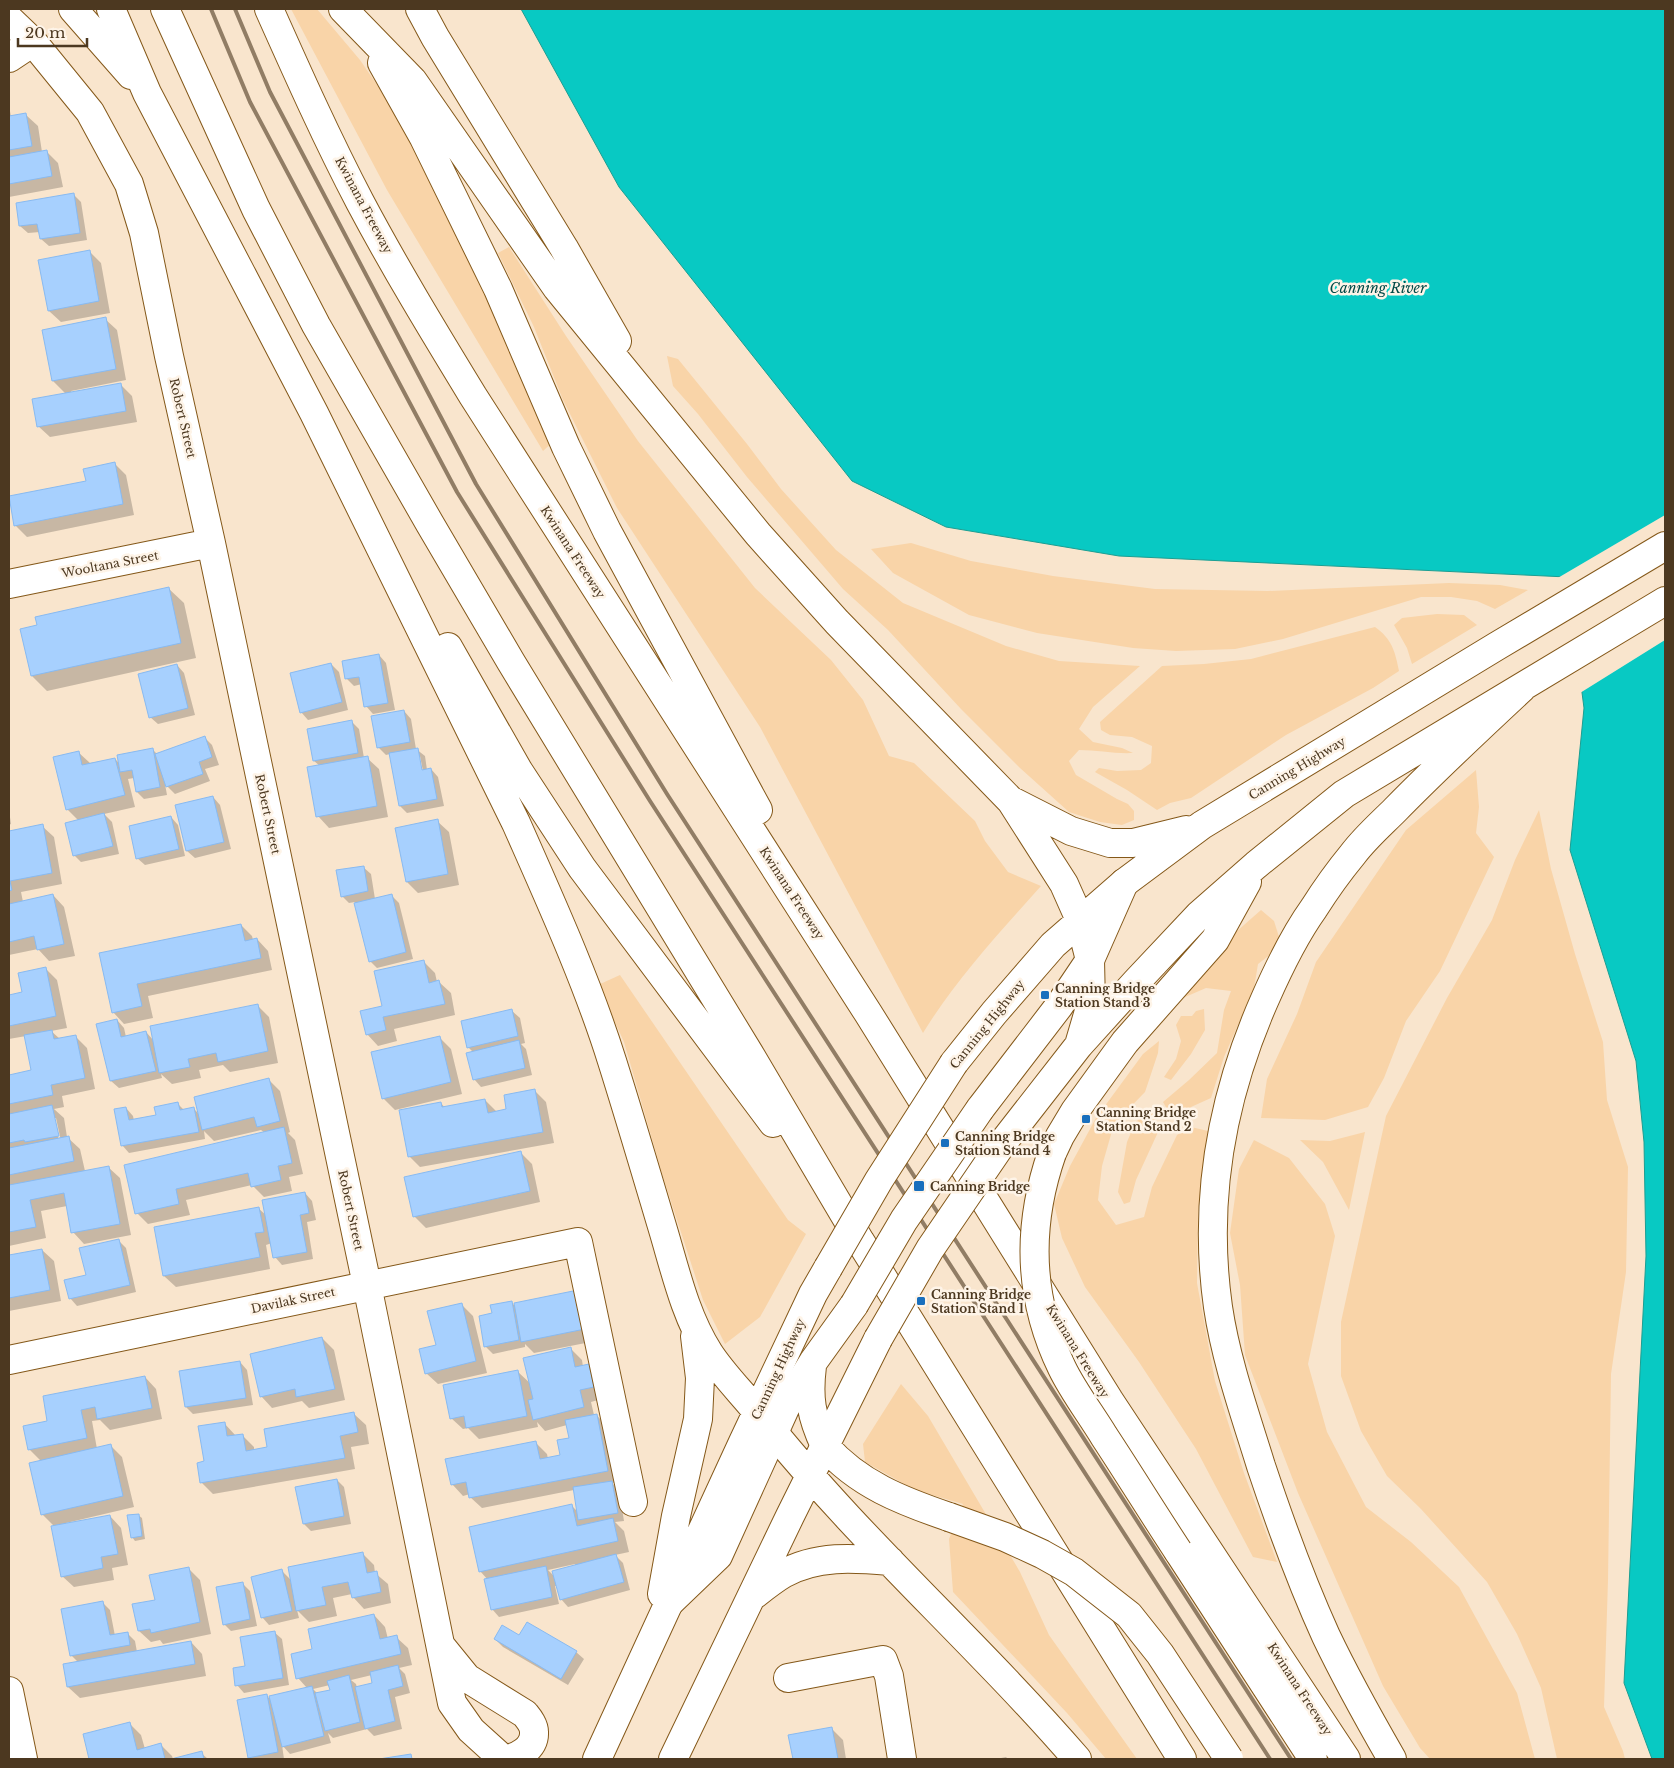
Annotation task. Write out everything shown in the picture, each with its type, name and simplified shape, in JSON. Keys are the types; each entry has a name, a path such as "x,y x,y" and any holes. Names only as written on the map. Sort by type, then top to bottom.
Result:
{"main road":[{"path":"73,9 147,93"},
{"path":"111,9 147,93 314,413 543,882 612,1059 693,1324 714,1360 810,1476 890,1562 1012,1686 1077,1759"},
{"path":"165,9 256,209 316,325 425,516 506,654 752,1058 860,1240 1182,1759"},
{"name":"Kwinana Freeway","path":"269,9 309,98 360,202 418,306 498,435 868,1013 1109,1400 1346,1759"},
{"path":"343,9 413,81 557,288 758,534 837,622 1010,801 1064,884 1080,920 1090,960 1090,1004 1079,1045"},
{"path":"420,9 435,37 564,248 658,412"},
{"name":"Robert Street","path":"9,20 33,42 90,112 129,184 144,233 168,356 211,543 367,1285 452,1703 471,1730 502,1759 513,1759 527,1749 534,1732 531,1722 524,1714 510,1704 467,1678 441,1646"},
{"path":"363,28 424,138 468,227 498,289 566,447 607,531 868,1013"},
{"path":"9,58 33,42"},
{"path":"314,413 518,770 577,860 860,1240"},
{"name":"Wooltana Street","path":"9,584 211,543"},
{"name":"Canning Highway","path":"597,1759 669,1603 765,1422 813,1294 879,1180 954,1063 1053,944 1124,883 1202,825 1665,546"},
{"path":"673,1759 878,1339 930,1249 1001,1145 1079,1045 1199,915 1256,865 1344,794 1665,600"},
{"path":"1392,1759 1330,1644 1298,1569 1268,1488 1232,1371 1221,1327 1215,1279 1213,1246 1217,1168 1222,1131 1231,1092 1243,1054 1279,967 1313,909 1354,852 1428,776 1522,688"},
{"path":"1010,801 1071,831 1110,843 1132,843 1202,825"},
{"path":"1256,865 1215,940 1125,1042 1075,1111 1060,1136 1052,1153 1039,1195 1034,1229 1034,1264 1043,1319 1062,1369 1313,1759"},
{"path":"765,1422 787,1404 813,1362 854,1305 904,1220 980,1109 1059,1006 1090,960 1124,883"},
{"name":"Davilak Street","path":"9,1360 578,1242 632,1502"},
{"path":"656,1630 676,1516 698,1420 700,1378 693,1324"},
{"path":"813,1362 809,1396 815,1424 825,1446 875,1488 914,1505 1004,1537 1042,1554 1074,1572 1128,1615 1160,1654 1229,1759"},
{"path":"750,1598 783,1574 810,1562 847,1558 890,1562"},
{"path":"788,1678 883,1660 889,1676 902,1759"},
{"path":"9,1691 23,1759"},
{"path":"471,1730 470,1720 477,1709 495,1703 510,1704"}],"shaded area":[{"path":"291,9 317,9 360,60 404,124 440,194 554,441 543,451 387,190"},
{"path":"509,247 566,336 638,441 755,588 831,660 863,700 889,756 914,763 975,821 985,841 1008,872 1041,886 964,975 923,1033 760,727 617,508 563,400 534,327 498,253"},
{"path":"667,356 678,359 781,489 836,550 903,603 1006,646 1059,661 1140,666 1093,707 1079,729 1093,742 1122,748 1133,753 1079,750 1069,761 1076,775 1128,804 1134,811 1134,820 1122,825 1100,822 1069,812 1020,768 961,709 888,630 843,589 747,477 698,414 673,386"},
{"path":"911,543 971,561 1053,576 1155,589 1268,591 1449,583 1500,585 1528,590 1495,609 1477,601 1451,597 1421,597 1283,639 1235,649 1176,651 1133,648 1037,633 969,615 893,573 871,549"},
{"path":"1437,614 1464,615 1477,625 1412,664 1407,648 1394,625 1402,618"},
{"path":"1375,627 1392,646 1399,671 1373,688 1286,735 1191,798 1170,803 1157,810 1095,772 1099,768 1117,771 1141,770 1151,763 1152,746 1132,737 1110,735 1101,730 1100,722 1162,666 1251,659"},
{"path":"1476,770 1479,807 1476,833 1494,857 1440,971 1406,1021 1384,1078 1368,1107 1325,1120 1261,1118 1267,1079 1297,1014 1316,962 1406,830"},
{"path":"1539,810 1551,869 1603,1042 1607,1100 1628,1167 1626,1272 1611,1374 1604,1707 1625,1759 1557,1759 1541,1688 1517,1634 1487,1582 1421,1509 1387,1476 1361,1431 1341,1376 1341,1322 1386,1116 1447,998 1492,920 1515,860"},
{"path":"1261,910 1274,921 1279,937 1271,954 1258,964 1254,988 1224,1057 1211,1098 1171,1116 1163,1102 1217,1053 1224,1010 1231,991 1206,988 1169,1004 1212,962 1236,932"},
{"path":"620,975 788,1220 806,1234 760,1317 725,1344 703,1300 663,1177 624,1042 598,985"},
{"path":"1204,1009 1205,1030 1191,1054 1171,1080 1164,1077 1176,1059 1181,1041 1176,1025 1181,1016 1192,1016 1196,1011"},
{"path":"1159,1041 1158,1053 1145,1092 1114,1124 1102,1166 1098,1200 1116,1225 1144,1217 1152,1187 1177,1135 1191,1127 1208,1131 1198,1212 1197,1283 1215,1381 1244,1473 1277,1562 1253,1557 1196,1449 1139,1362 1085,1287 1062,1238 1054,1204 1070,1166 1096,1118 1143,1054"},
{"path":"1150,1108 1159,1130 1136,1180 1130,1202 1124,1204 1118,1192 1127,1142 1135,1123"},
{"path":"1365,1132 1349,1210 1323,1162 1300,1140 1330,1141"},
{"path":"1254,1140 1289,1158 1325,1204 1335,1236 1308,1364 1327,1432 1366,1507 1411,1542 1459,1587 1517,1693 1535,1759 1430,1759 1420,1748 1383,1686 1298,1493 1245,1355 1240,1285 1230,1233 1239,1169"},
{"path":"901,1384 928,1416 1020,1572 1049,1635 1137,1759 1106,1759 1067,1713 953,1592 949,1539 963,1504 915,1490 865,1462 863,1444"}],"water":[{"name":"Canning River","path":"521,9 1665,9 1665,1759 1652,1759 1624,1683 1646,1256 1644,1142 1636,1061 1570,850 1584,708 1567,577 1119,556 946,527 852,481 619,187"}],"pier":[{"path":"1665,515 1665,640 1580,693 1564,579 1556,579"}],"building":[{"path":"26,113 32,146 9,150 9,116"},
{"path":"47,150 52,176 9,184 9,157"},
{"path":"74,193 80,233 40,239 37,224 19,226 16,203"},
{"path":"90,250 99,301 48,311 38,260"},
{"path":"106,317 116,369 52,381 42,330"},
{"path":"121,383 126,411 37,427 32,399"},
{"path":"115,462 123,504 14,526 9,496 86,481 83,469"},
{"path":"169,587 181,643 31,676 20,629 37,625 35,617"},
{"path":"379,654 388,703 364,707 359,677 345,679 342,661"},
{"path":"331,663 342,702 300,713 290,673"},
{"path":"177,664 188,708 149,718 138,674"},
{"path":"404,710 410,742 377,748 371,716"},
{"path":"352,720 358,753 313,761 307,729"},
{"path":"205,736 212,757 199,762 203,774 166,787 155,754"},
{"path":"153,748 160,787 136,792 132,770 120,772 117,755"},
{"path":"418,748 422,770 431,768 437,799 399,806 389,753"},
{"path":"79,751 82,765 115,758 125,795 66,810 53,757"},
{"path":"368,756 377,806 316,817 307,767"},
{"path":"213,796 224,842 186,851 175,805"},
{"path":"104,813 113,846 73,856 65,823"},
{"path":"171,816 179,849 136,859 129,826"},
{"path":"438,819 448,874 406,882 395,828"},
{"path":"43,824 52,873 10,881 12,890 9,891 9,831"},
{"path":"364,866 368,891 341,897 336,870"},
{"path":"53,894 64,944 37,950 34,936 9,942 9,904"},
{"path":"392,894 406,952 369,962 354,903"},
{"path":"241,924 245,941 257,938 261,958 137,984 142,1006 112,1013 99,953"},
{"path":"424,960 429,983 439,980 445,1004 383,1017 386,1030 366,1035 360,1011 382,1006 374,971"},
{"path":"46,967 56,1016 9,1026 9,995 22,992 18,973"},
{"path":"258,1004 268,1051 218,1062 216,1053 188,1059 190,1067 159,1073 150,1026"},
{"path":"512,1009 518,1036 467,1048 461,1021"},
{"path":"117,1019 121,1037 146,1031 156,1071 110,1081 96,1024"},
{"path":"52,1030 54,1039 76,1035 85,1078 51,1085 53,1095 9,1104 9,1075 31,1070 24,1035"},
{"path":"440,1036 451,1082 382,1099 371,1052"},
{"path":"519,1040 525,1068 473,1080 466,1053"},
{"path":"269,1078 280,1121 257,1127 254,1117 202,1130 194,1097"},
{"path":"535,1089 543,1132 408,1157 399,1110 441,1102 442,1107 485,1099 488,1113 506,1109 504,1095"},
{"path":"178,1102 180,1110 194,1107 199,1132 121,1146 114,1109 126,1107 129,1120 156,1115 154,1107"},
{"path":"52,1105 59,1136 9,1143 9,1114"},
{"path":"284,1127 292,1163 278,1166 281,1180 251,1187 248,1173 176,1189 179,1204 135,1214 124,1165"},
{"path":"69,1136 74,1161 9,1175 9,1148"},
{"path":"521,1151 530,1191 413,1217 404,1177"},
{"path":"109,1166 120,1224 71,1233 64,1193 30,1200 36,1227 9,1232 9,1185"},
{"path":"305,1192 309,1213 300,1215 307,1252 273,1258 262,1200"},
{"path":"259,1207 264,1232 255,1233 260,1257 163,1276 154,1227"},
{"path":"119,1239 130,1285 69,1299 64,1280 86,1275 79,1248"},
{"path":"42,1249 50,1290 9,1298 9,1255"},
{"path":"578,1290 585,1329 521,1342 514,1303"},
{"path":"512,1301 519,1340 484,1347 479,1316 492,1313 490,1305"},
{"path":"462,1303 476,1361 425,1374 419,1349 436,1345 427,1311"},
{"path":"322,1337 335,1389 296,1397 295,1389 260,1397 250,1354"},
{"path":"571,1347 575,1367 589,1364 594,1387 580,1390 584,1407 533,1420 528,1400 533,1399 523,1358"},
{"path":"240,1361 246,1398 185,1407 179,1371"},
{"path":"518,1370 527,1416 466,1428 464,1416 450,1419 443,1385"},
{"path":"145,1376 152,1408 97,1419 95,1407 81,1410 87,1438 28,1450 23,1426 47,1421 43,1396"},
{"path":"354,1412 358,1432 340,1436 345,1458 200,1483 197,1463 204,1461 198,1426 225,1422 227,1436 243,1434 246,1451 267,1447 264,1429"},
{"path":"597,1414 608,1471 469,1498 466,1482 451,1485 445,1459 536,1441 540,1459 560,1455 557,1440 569,1438 565,1420"},
{"path":"111,1444 123,1496 41,1515 29,1463"},
{"path":"337,1479 344,1516 303,1524 295,1487"},
{"path":"612,1481 618,1513 578,1520 573,1487"},
{"path":"572,1504 577,1526 613,1518 618,1541 479,1572 469,1527"},
{"path":"139,1514 142,1536 131,1538 127,1515"},
{"path":"110,1515 118,1554 101,1557 103,1568 61,1577 51,1526"},
{"path":"363,1552 367,1573 377,1571 381,1592 352,1598 348,1582 322,1587 326,1605 296,1611 288,1567"},
{"path":"616,1554 624,1582 560,1600 552,1571"},
{"path":"546,1566 552,1597 491,1610 484,1579"},
{"path":"189,1567 200,1622 151,1633 150,1629 138,1631 132,1604 155,1600 149,1575"},
{"path":"282,1569 292,1611 261,1618 251,1577"},
{"path":"243,1582 250,1619 223,1625 216,1587"},
{"path":"103,1601 110,1635 128,1632 130,1645 70,1656 61,1609"},
{"path":"374,1614 380,1639 397,1635 401,1654 296,1679 291,1654 312,1649 308,1629"},
{"path":"527,1622 577,1651 561,1679 494,1639 502,1625 519,1635"},
{"path":"275,1631 283,1678 235,1686 233,1668 245,1666 240,1637"},
{"path":"191,1641 195,1664 67,1687 63,1664"},
{"path":"398,1665 403,1686 388,1690 395,1721 365,1729 355,1687 372,1683 370,1672"},
{"path":"349,1675 360,1722 325,1731 315,1693 330,1690 327,1681"},
{"path":"312,1686 324,1736 282,1747 269,1696"},
{"path":"267,1694 278,1752 248,1758 237,1700"},
{"path":"130,1722 137,1750 161,1743 165,1759 89,1759 83,1734"},
{"path":"832,1727 838,1759 793,1759 788,1735"},
{"path":"202,1751 204,1759 171,1759"},
{"path":"411,1754 412,1759 379,1759"}],"railway":[{"path":"211,9 250,102 457,492 650,801 1270,1759"},
{"path":"235,9 270,92 476,484 667,794 1291,1759"}],"place":[{"name":"Canning Bridge Station Stand 3","path":"1045,995"},
{"name":"Canning Bridge Station Stand 2","path":"1086,1119"},
{"name":"Canning Bridge Station Stand 4","path":"945,1143"},
{"name":"Canning Bridge","path":"919,1186"},
{"name":"Canning Bridge Station Stand 1","path":"921,1301"}]}
